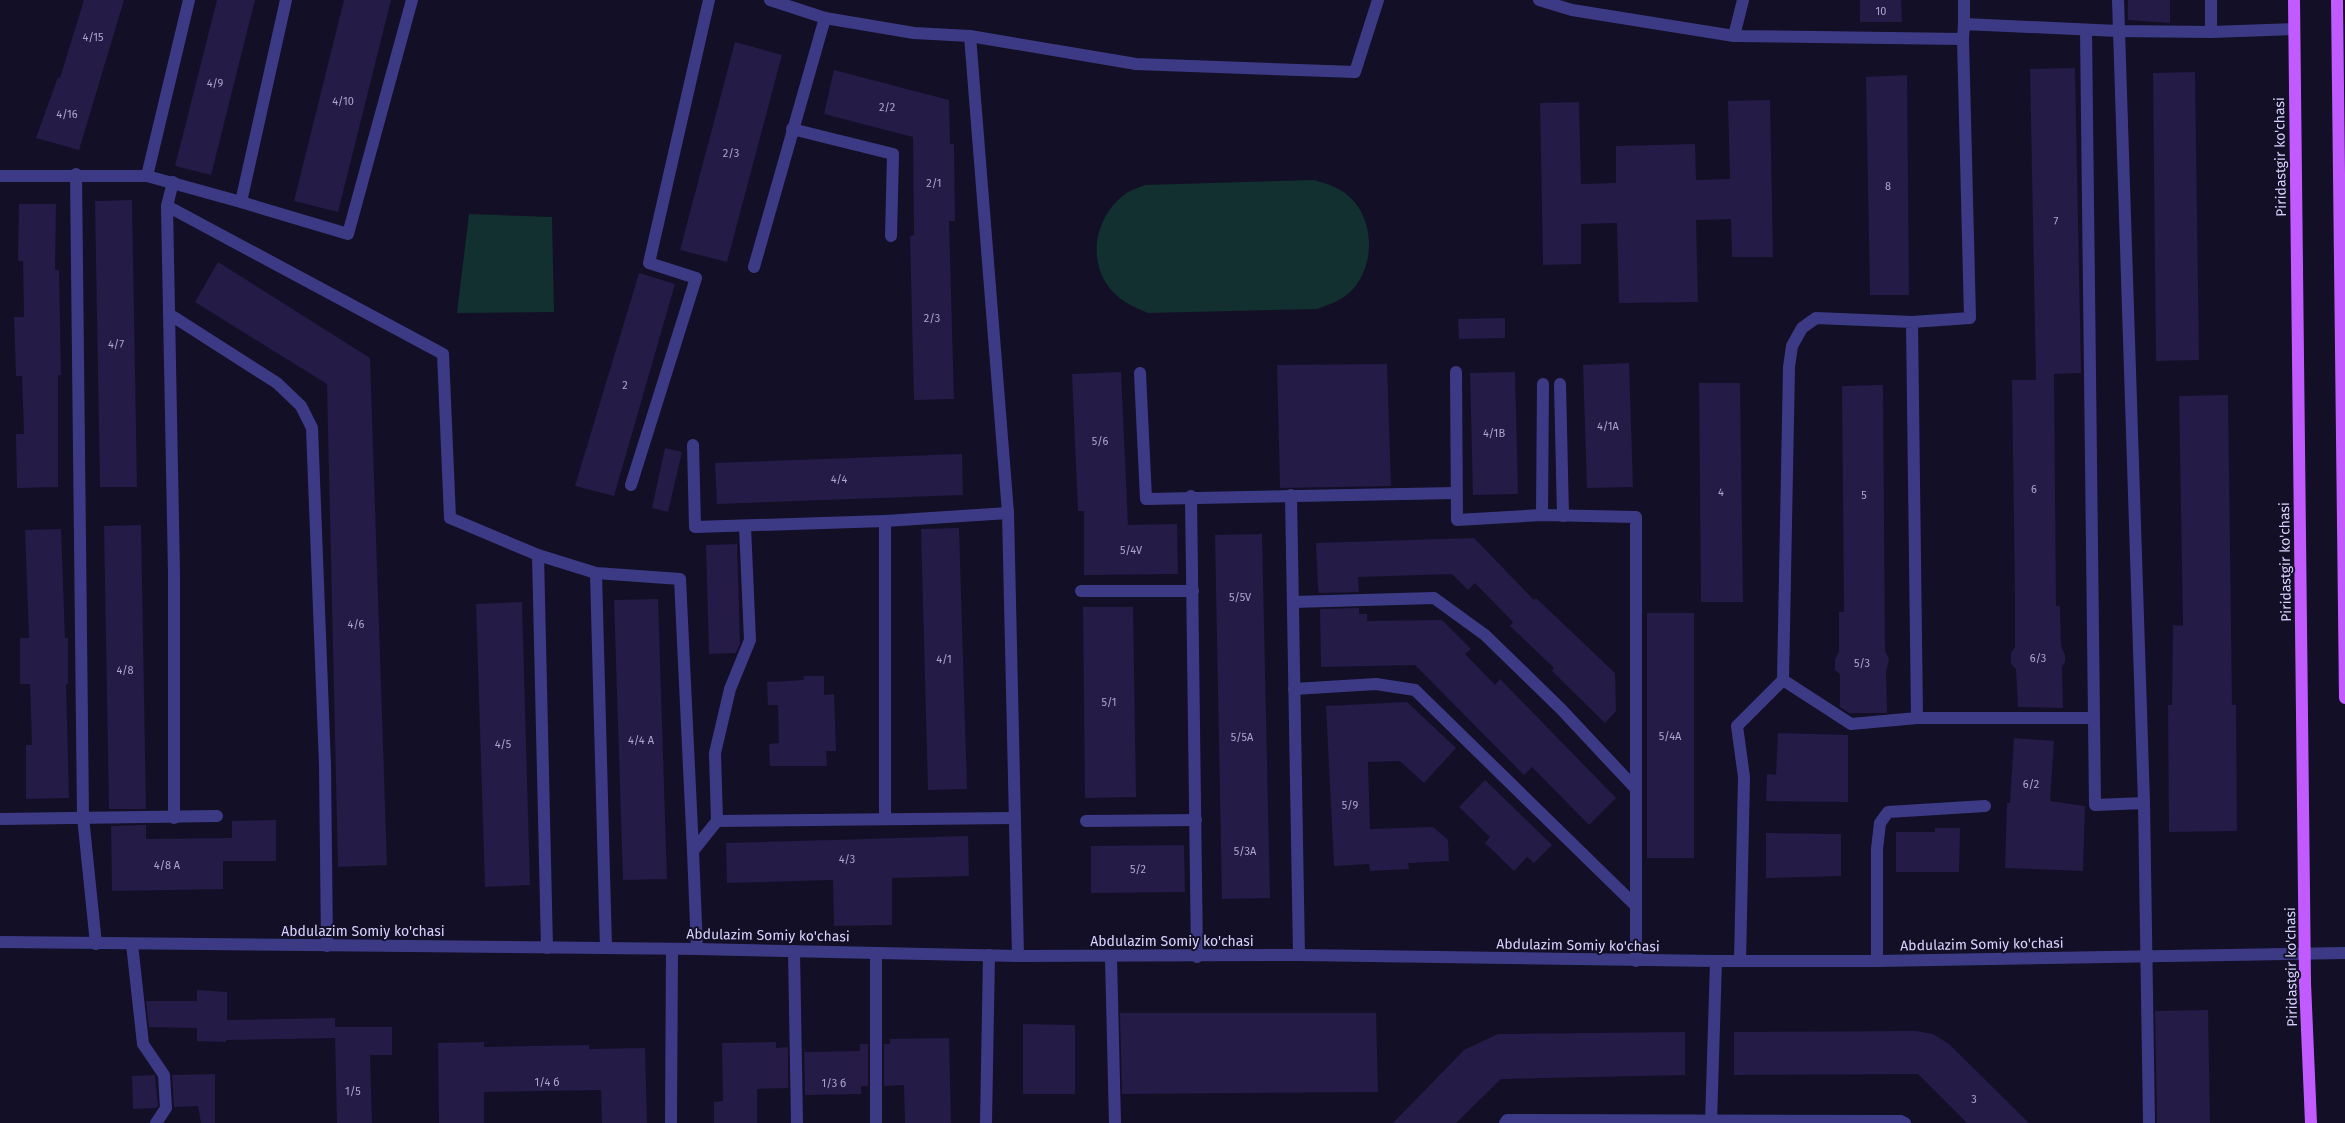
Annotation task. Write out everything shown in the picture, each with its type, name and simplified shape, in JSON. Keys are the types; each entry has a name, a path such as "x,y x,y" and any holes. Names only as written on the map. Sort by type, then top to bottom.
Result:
{"main road":[{"name":"Piridastgir ko'chasi","path":"2294,0 2306,953 2310,1123"},
{"path":"2337,0 2345,698"}],"street":[{"path":"147,176 189,0"},
{"path":"241,202 286,0"},
{"path":"0,176 76,174 147,176 348,234 412,0"},
{"path":"631,485 696,278 649,264 709,0"},
{"path":"770,0 825,18 914,33 970,36 1136,64 1356,72 1378,0"},
{"path":"1539,0 1572,10 1734,36 1963,39"},
{"path":"1734,36 1743,0"},
{"path":"1740,961 1744,777 1737,726 1783,680 1792,346 1802,328 1816,318 1912,322 1970,318 1963,39 1964,0"},
{"path":"2118,0 2144,803 2149,1123"},
{"path":"2211,0 2211,32"},
{"path":"754,268 825,18"},
{"path":"1964,24 2118,31 2211,32 2294,29"},
{"path":"2086,30 2095,805 2144,803"},
{"path":"970,36 1008,513 1018,956"},
{"path":"792,129 892,154 891,236"},
{"path":"76,174 83,817 96,944"},
{"path":"173,182 167,206 174,573 174,818"},
{"path":"167,206 443,354 450,518 538,555 596,573 680,579 697,949"},
{"path":"169,314 277,383 301,406 312,428 325,765 328,946"},
{"path":"1912,322 1917,718"},
{"path":"1456,372 1457,520 1542,515 1636,517 1636,961"},
{"path":"1140,373 1146,499 1191,496 1456,493"},
{"path":"1542,515 1543,384"},
{"path":"1560,384 1563,516"},
{"path":"693,445 695,526 886,521 1008,513"},
{"path":"1291,495 1299,955"},
{"path":"1191,496 1197,957"},
{"path":"885,818 886,521"},
{"path":"693,851 717,821 715,753 730,689 750,640 745,526"},
{"path":"538,555 547,948"},
{"path":"596,573 606,948"},
{"path":"1081,591 1193,591"},
{"path":"1293,602 1434,598 1485,635 1562,709 1636,789"},
{"path":"1783,680 1851,724 1917,718 2094,718"},
{"path":"1294,689 1376,684 1415,690 1636,906"},
{"path":"1877,961 1877,849 1880,823 1888,812 1985,806"},
{"path":"0,819 217,816"},
{"path":"717,821 1015,818"},
{"path":"1086,821 1196,820"},
{"name":"Abdulazim Somiy ko'chasi","path":"0,942 697,949 1018,956 1197,957 1299,955 1636,961 1877,961 2345,953"},
{"path":"132,944 143,1044 164,1075 166,1108 156,1123"},
{"path":"671,1123 672,949"},
{"path":"794,951 797,1123"},
{"path":"876,953 876,1123"},
{"path":"986,1123 989,955"},
{"path":"1112,957 1116,1123"},
{"path":"1711,1122 1716,961"},
{"path":"1505,1123 1507,1120 1901,1121 1905,1123"}],"green space":[{"path":"1314,180 1330,185 1346,194 1356,204 1364,217 1368,232 1367,262 1362,276 1349,293 1336,301 1317,309 1148,313 1120,298 1112,291 1104,279 1099,267 1097,240 1106,215 1114,204 1131,190 1145,185"},
{"path":"469,214 552,217 554,312 457,313"}],"building":[{"path":"84,0 124,0 79,150 36,138 58,77 60,78"},
{"path":"217,0 255,0 211,175 175,166"},
{"path":"344,0 391,0 338,212 294,201"},
{"path":"1860,0 1901,0 1902,22 1860,22"},
{"path":"2128,0 2170,0 2170,23 2128,20"},
{"path":"735,42 782,55 727,262 680,250"},
{"path":"2075,68 2081,373 2054,374 2056,606 2060,606 2061,646 2065,655 2065,662 2062,667 2063,708 2018,707 2016,669 2011,664 2011,653 2015,647 2012,380 2036,380 2030,69"},
{"path":"834,70 949,100 950,144 954,144 955,221 949,221 954,399 914,400 910,236 914,235 913,137 824,114"},
{"path":"2195,72 2199,360 2156,361 2153,73"},
{"path":"1907,75 1909,295 1870,295 1866,77"},
{"path":"1770,100 1773,257 1732,257 1731,219 1696,220 1698,302 1619,303 1617,223 1581,224 1581,264 1543,265 1540,103 1579,102 1581,184 1616,183 1616,146 1695,144 1696,180 1730,179 1728,101"},
{"path":"132,200 137,487 100,487 95,201"},
{"path":"19,204 56,204 55,270 59,270 61,375 58,375 58,487 17,488 16,434 24,434 22,376 16,376 14,317 24,317 23,261 18,261"},
{"path":"218,262 370,358 387,865 338,867 327,384 195,302"},
{"path":"639,273 675,284 614,496 575,486"},
{"path":"1505,318 1505,338 1459,339 1458,319"},
{"path":"1629,363 1633,487 1587,488 1583,365"},
{"path":"1387,364 1391,486 1280,488 1277,365"},
{"path":"1121,372 1128,525 1177,524 1178,574 1084,575 1084,511 1078,511 1072,374"},
{"path":"1515,372 1518,494 1473,495 1470,373"},
{"path":"1699,383 1740,383 1743,602 1701,602"},
{"path":"1883,385 1885,651 1889,659 1886,672 1887,713 1849,713 1840,707 1840,674 1835,670 1835,659 1839,652 1839,612 1844,612 1842,386"},
{"path":"2228,395 2232,705 2236,705 2237,831 2169,832 2168,705 2172,705 2173,625 2183,626 2179,396"},
{"path":"665,448 682,452 668,512 652,508"},
{"path":"962,454 963,495 717,504 715,463"},
{"path":"141,525 146,809 109,809 104,526"},
{"path":"959,528 967,789 928,790 921,529"},
{"path":"61,529 65,638 68,638 68,684 66,684 69,798 26,799 26,745 32,745 30,684 20,684 20,638 29,638 25,530"},
{"path":"1262,534 1270,898 1222,899 1215,535"},
{"path":"1474,538 1534,600 1536,598 1615,673 1616,711 1605,723 1552,671 1554,668 1510,626 1513,622 1475,583 1468,590 1452,574 1358,577 1359,592 1319,593 1316,543"},
{"path":"737,544 740,643 736,653 709,654 706,545"},
{"path":"658,599 667,879 623,880 614,600"},
{"path":"522,602 530,885 485,887 476,604"},
{"path":"1083,607 1133,607 1136,797 1085,798"},
{"path":"1359,608 1359,614 1367,614 1367,621 1442,620 1471,649 1465,654 1495,685 1500,679 1616,798 1589,825 1532,767 1524,775 1415,665 1321,667 1320,609"},
{"path":"1647,613 1694,613 1694,858 1647,858"},
{"path":"803,676 824,676 824,695 834,694 836,751 826,751 827,766 770,766 769,744 779,743 778,705 768,705 767,682 804,680"},
{"path":"1407,702 1456,748 1424,783 1400,761 1368,762 1370,829 1433,827 1448,840 1449,861 1408,863 1409,869 1370,871 1369,864 1334,866 1326,706"},
{"path":"1778,733 1848,735 1848,802 1766,801 1767,774 1776,775"},
{"path":"2014,738 2054,741 2050,801 2085,806 2083,871 2005,868 2007,803 2010,803"},
{"path":"1485,780 1552,845 1534,863 1527,857 1514,871 1485,843 1490,837 1459,807"},
{"path":"276,820 276,861 223,861 223,889 112,891 111,826 146,825 146,839 232,838 232,821"},
{"path":"1935,828 1960,828 1959,872 1896,872 1896,832 1935,832"},
{"path":"1766,833 1841,834 1841,876 1766,878"},
{"path":"968,836 969,876 892,878 892,925 834,926 833,880 727,883 726,843"},
{"path":"1184,845 1185,892 1091,893 1091,846"},
{"path":"197,990 227,992 227,1020 335,1018 335,1027 392,1027 392,1055 370,1055 372,1123 337,1123 335,1038 226,1040 226,1042 197,1041 197,1028 149,1027 146,1001 197,1001"},
{"path":"2208,1010 2210,1123 2157,1123 2155,1011"},
{"path":"1120,1013 1376,1013 1378,1092 1122,1094"},
{"path":"1023,1024 1075,1025 1075,1094 1023,1094"},
{"path":"1916,1031 1933,1034 1949,1044 2029,1123 1967,1123 1918,1074 1734,1075 1734,1032"},
{"path":"1685,1032 1685,1075 1501,1079 1456,1123 1393,1123 1464,1050 1498,1034"},
{"path":"949,1038 951,1123 905,1123 904,1085 884,1086 884,1044 890,1044 890,1039"},
{"path":"484,1042 484,1047 589,1045 589,1049 645,1048 647,1123 602,1123 601,1090 484,1092 484,1123 439,1123 438,1043"},
{"path":"776,1042 776,1048 788,1047 788,1088 757,1089 757,1123 714,1123 714,1102 723,1101 722,1043"},
{"path":"860,1044 868,1044 868,1086 861,1086 861,1094 805,1095 804,1047 805,1052 860,1051"},
{"path":"215,1074 215,1123 201,1123 198,1106 174,1107 172,1075"},
{"path":"155,1075 158,1106 156,1108 133,1109 132,1076"}]}
